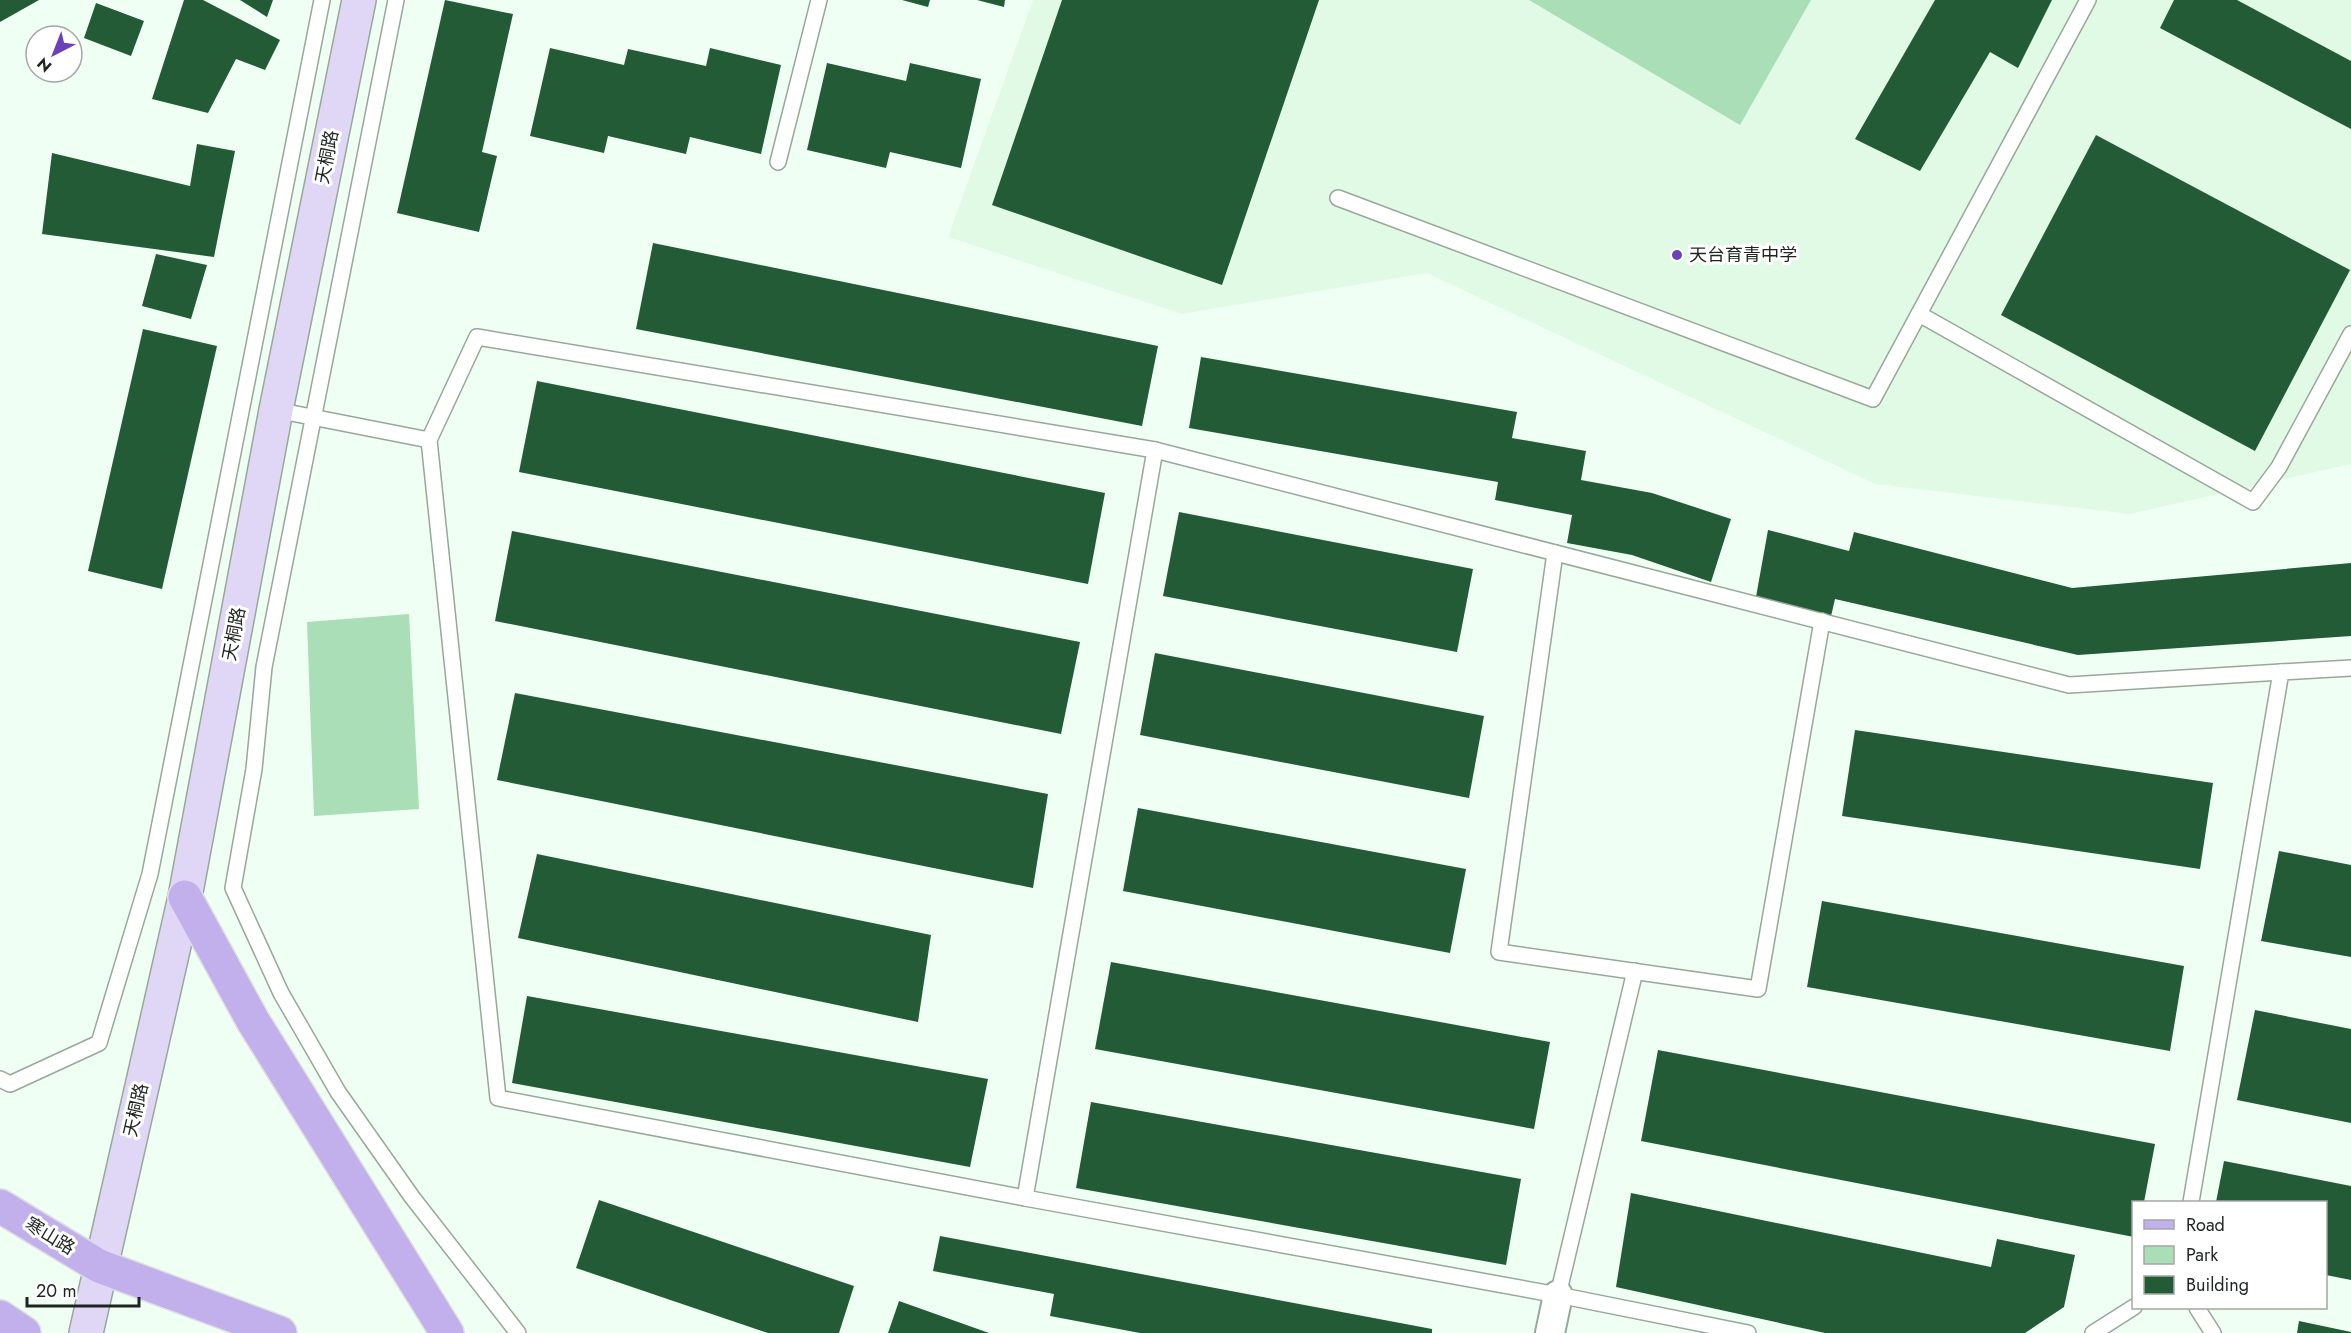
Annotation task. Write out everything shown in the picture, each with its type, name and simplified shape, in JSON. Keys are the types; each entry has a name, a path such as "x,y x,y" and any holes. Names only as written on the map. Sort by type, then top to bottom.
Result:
{"main road":[{"name":"天桐路","path":"86,1333 99,1266 185,897 276,410 359,0"},
{"path":"185,897 254,1021 447,1333"},
{"name":"寒山路","path":"0,1206 99,1266 280,1333"},
{"path":"0,1317 24,1333"}],"street":[{"path":"1550,1333 1558,1295"}],"lane":[{"path":"0,1079 10,1084 99,1043 150,873 322,0"},
{"path":"396,0 264,667 254,769 233,888 281,993 338,1092 412,1197 518,1333"},
{"path":"778,162 819,0"},
{"path":"1338,198 1873,399 2088,0"},
{"path":"1919,314 2253,502 2279,467 2351,334"},
{"path":"1748,1333 1558,1295 1025,1198 498,1098 429,440 477,337 1155,450 2069,685 2351,668"},
{"path":"276,410 429,440"},
{"path":"1025,1198 1155,450"},
{"path":"1555,553 1498,952 1758,989 1822,621"},
{"path":"2191,1201 2281,672"},
{"path":"1558,1295 1635,971"},
{"path":"2093,1333 2132,1308"},
{"path":"2198,1309 2213,1333"}],"shaded area":[{"name":"天台育青中学","path":"1033,0 2351,0 2351,464 2130,514 1875,484 1427,273 1182,314 948,237"}],"green space":[{"path":"1529,0 1811,0 1740,125"},
{"path":"409,614 419,809 314,816 307,622"}],"building":[{"path":"0,0 39,0 0,22"},
{"path":"184,0 203,0 280,40 265,70 236,59 208,113 152,99"},
{"path":"240,0 273,0 267,17"},
{"path":"445,0 513,14 482,152 497,156 479,232 397,213"},
{"path":"902,0 930,0 928,7"},
{"path":"977,0 1005,0 1004,7"},
{"path":"1062,0 1319,0 1222,285 992,205"},
{"path":"1935,0 2052,0 2018,68 1990,52 1920,171 1855,139"},
{"path":"2174,0 2237,0 2351,61 2351,129 2160,28"},
{"path":"96,3 144,21 131,56 84,38"},
{"path":"550,48 624,65 628,49 706,66 710,48 781,65 761,154 690,137 686,154 608,136 604,153 530,136"},
{"path":"827,63 906,81 910,63 981,79 961,168 890,152 886,168 807,150"},
{"path":"2096,135 2350,270 2255,451 2001,315"},
{"path":"197,144 235,151 214,257 42,234 52,153 190,186"},
{"path":"653,243 1158,346 1142,426 636,329"},
{"path":"156,254 207,265 191,319 142,306"},
{"path":"143,329 217,346 162,589 88,571"},
{"path":"1201,357 1517,412 1512,438 1586,451 1581,480 1652,493 1731,519 1711,582 1632,555 1567,543 1572,515 1495,500 1498,482 1189,428"},
{"path":"537,381 1105,493 1088,584 519,472"},
{"path":"1179,512 1473,569 1457,652 1163,596"},
{"path":"1768,530 1849,551 1854,532 2072,588 2351,563 2351,636 2078,655 1835,599 1829,625 1754,608"},
{"path":"512,531 1080,642 1061,734 495,621"},
{"path":"1155,653 1484,716 1469,798 1140,735"},
{"path":"515,693 1048,794 1033,888 497,780"},
{"path":"1855,730 2213,783 2200,869 1842,816"},
{"path":"1138,808 1466,869 1450,953 1123,891"},
{"path":"2279,851 2351,865 2351,957 2261,941"},
{"path":"537,854 931,935 918,1022 518,938"},
{"path":"1822,901 2184,966 2170,1051 1807,987"},
{"path":"1111,962 1550,1042 1534,1129 1095,1049"},
{"path":"527,996 988,1079 970,1167 512,1083"},
{"path":"2255,1010 2351,1029 2351,1123 2237,1100"},
{"path":"1658,1050 2155,1144 2144,1201 2132,1201 2132,1237 1641,1141"},
{"path":"1091,1102 1521,1179 1506,1265 1076,1188"},
{"path":"2224,1161 2351,1186 2351,1280 2327,1275 2327,1201 2216,1201"},
{"path":"1631,1193 1991,1267 1997,1239 2075,1255 2064,1307 2025,1333 1825,1333 1616,1287"},
{"path":"599,1200 854,1286 839,1333 768,1333 576,1268"},
{"path":"940,1236 1432,1329 1432,1333 1140,1333 1050,1316 1054,1294 933,1271"},
{"path":"899,1301 989,1333 888,1333"},
{"path":"2299,1321 2351,1332 2351,1333 2297,1333"}],"place":[{"name":"天台育青中学","path":"1677,255"}]}
